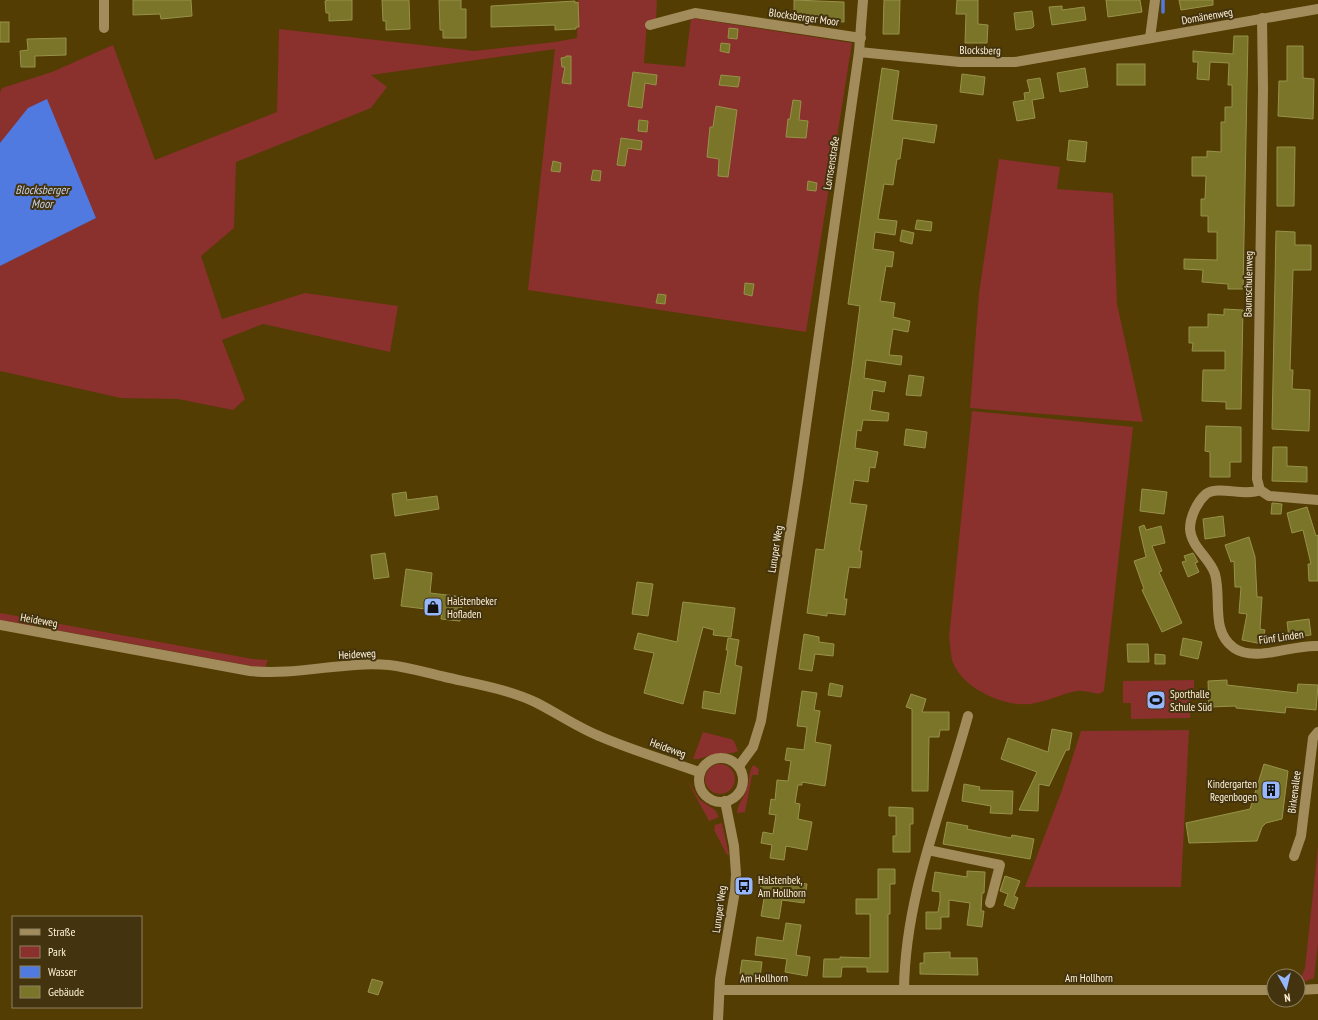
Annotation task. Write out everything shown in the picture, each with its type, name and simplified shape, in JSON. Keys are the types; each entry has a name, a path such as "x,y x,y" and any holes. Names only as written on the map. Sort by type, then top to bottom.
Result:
{"street":[{"path":"104,0 104,28"},
{"name":"Lornsenstraße","path":"818,329 861,38 863,0"},
{"path":"1150,38 1155,0"},
{"name":"Domänenweg","path":"1100,48 1318,9"},
{"name":"Blocksberger Moor","path":"650,25 695,13 861,38"},
{"name":"Baumschulenweg","path":"1260,490 1257,479 1263,89 1262,18"},
{"name":"Blocksberg","path":"859,52 987,64 1015,62 1100,48"},
{"name":"Luruper Weg","path":"739,766 753,748 760,722 797,487 818,329"},
{"path":"1260,490 1269,496 1318,500"},
{"name":"Fünf Linden","path":"1260,490 1253,493 1214,491 1207,494 1197,506 1192,517 1191,537 1210,562 1215,572 1220,628 1226,640 1235,649 1248,653 1263,654 1293,647 1318,646"},
{"name":"Heideweg","path":"0,625 257,672 293,672 370,665 389,665 410,669 510,692 536,703 575,726 601,737 699,772"},
{"path":"904,990 912,914 928,850 968,716"},
{"name":"Birkenallee","path":"1294,856 1301,836 1313,738 1318,732"},
{"path":"726,758 734,761 739,766 743,773 742,789 738,795 725,801 709,799 703,794 698,778 699,772 710,760 726,758"},
{"name":"Luruper Weg","path":"718,1020 720,990 735,891 736,874 734,846 725,801"},
{"path":"928,850 1000,865 990,903"},
{"path":"1306,990 1318,989"},
{"name":"Am Hollhorn","path":"720,990 1266,990"}],"green space":[{"path":"578,0 657,0 656,20 647,22 644,63 685,67 691,18 852,43 806,332 528,290 555,49 371,75 387,87 371,108 236,162 234,228 201,256 222,319 305,293 398,306 390,352 263,324 222,340 245,399 233,410 178,399 121,398 0,371 0,266 96,218 0,143 0,93 2,88 52,72 113,45 155,160 277,112 279,29 474,51 555,42 577,38"},
{"path":"999,159 1060,167 1057,189 1113,193 1117,304 1143,422 970,408 979,293"},
{"path":"972,411 1133,427 1104,691 1099,694 1077,691 1042,702 1030,704 1009,703 986,695 976,689 959,674 954,665 949,638"},
{"path":"0,613 39,620 35,626 0,620"},
{"path":"49,622 253,659 268,660 265,667 252,666 51,629"},
{"name":"Sporthalle Schule Süd","path":"1194,680 1194,698 1190,698 1190,718 1131,719 1131,703 1123,703 1123,681"},
{"path":"1189,730 1181,887 1025,887 1062,790 1081,731"},
{"path":"703,732 731,739 734,741 738,751 732,753 718,753 699,759 693,759"},
{"path":"720,764 730,769 735,779 730,789 720,794 710,789 705,779 710,769"},
{"path":"753,765 759,769 758,775 752,775 745,812 737,813 739,804 747,788"},
{"path":"686,778 700,800 715,810 719,817 709,821"},
{"path":"722,823 729,855 727,855 714,830 715,825"},
{"path":"1318,846 1318,944 1314,978 1306,981 1305,968"}],"water":[{"name":"Blocksberger Moor","path":"47,99 96,218 0,266 0,143 28,108"}],"building":[{"path":"133,0 191,0 192,16 161,19 160,14 133,15"},
{"path":"352,0 352,20 329,21 329,13 326,13 325,1"},
{"path":"382,0 409,0 410,29 386,30 386,21 383,21"},
{"path":"439,0 461,0 461,9 466,9 466,38 443,38 443,30 440,30"},
{"path":"794,0 844,2 844,22 827,21 827,18 794,18"},
{"path":"884,0 900,0 899,34 883,34"},
{"path":"957,0 978,0 978,24 988,25 987,43 965,43 966,14 956,14"},
{"path":"1106,0 1140,0 1142,12 1108,17"},
{"path":"1179,0 1213,0 1213,5 1181,10"},
{"path":"575,1 575,3 578,2 579,27 576,27 576,29 555,30 555,25 491,27 491,6"},
{"path":"1062,6 1062,10 1084,7 1086,20 1052,25 1049,7"},
{"path":"1032,11 1034,26 1032,28 1016,30 1014,13"},
{"path":"0,22 9,22 9,42 0,42"},
{"path":"729,28 738,29 737,39 728,38"},
{"path":"1234,36 1248,36 1243,289 1228,289 1228,284 1202,282 1203,270 1184,269 1184,259 1217,260 1217,232 1208,232 1208,216 1201,216 1201,199 1205,199 1206,176 1192,176 1192,157 1207,157 1207,151 1221,152 1221,122 1225,122 1225,107 1232,107 1232,85 1228,85 1229,63 1210,62 1209,80 1197,79 1198,62 1193,62 1193,51 1233,54"},
{"path":"66,38 66,55 35,56 35,67 21,67 20,51 28,50 27,39"},
{"path":"721,43 730,44 729,53 720,51"},
{"path":"1287,46 1303,46 1303,78 1314,79 1313,119 1278,116 1279,81 1287,81"},
{"path":"571,56 571,84 562,83 565,67 562,67 561,58"},
{"path":"1117,64 1145,64 1145,85 1117,85"},
{"path":"882,68 899,71 892,120 937,125 934,143 903,138 900,159 897,159 893,185 884,184 878,219 897,221 895,235 875,232 873,249 894,252 892,267 886,266 880,301 895,303 893,317 910,321 908,332 893,329 889,355 902,356 901,365 866,360 864,378 886,382 884,392 873,390 870,410 889,413 888,421 863,420 861,431 857,430 855,448 878,452 875,468 870,467 868,482 854,480 850,503 867,505 859,551 862,551 860,568 849,567 844,599 847,599 845,615 827,613 827,616 807,613 816,549 824,550 852,367 860,306 848,304"},
{"path":"1085,68 1088,87 1060,92 1057,73"},
{"path":"633,72 657,75 656,85 645,83 642,108 628,106"},
{"path":"962,74 985,77 983,95 960,92"},
{"path":"721,75 740,77 738,87 719,85"},
{"path":"1040,78 1044,98 1032,100 1035,118 1017,121 1013,102 1025,100 1024,93 1030,92 1027,80"},
{"path":"793,100 801,101 799,120 808,121 806,138 786,137 788,119 790,119"},
{"path":"716,106 737,110 728,177 718,176 719,159 707,157 710,127 713,127"},
{"path":"639,120 648,121 647,132 638,131"},
{"path":"621,138 642,141 641,150 628,148 625,166 617,165"},
{"path":"1069,140 1087,142 1085,162 1067,160"},
{"path":"1277,147 1295,147 1294,206 1277,206"},
{"path":"553,161 561,163 560,172 551,171"},
{"path":"593,170 601,171 600,181 591,180"},
{"path":"808,181 817,183 816,191 807,190"},
{"path":"917,220 932,222 931,231 915,229"},
{"path":"902,230 914,233 912,244 900,241"},
{"path":"1276,231 1295,232 1295,245 1311,245 1311,270 1293,270 1290,370 1293,370 1292,389 1310,390 1309,431 1272,429"},
{"path":"745,283 754,284 752,296 744,294"},
{"path":"658,294 666,295 665,304 656,303"},
{"path":"1224,309 1243,310 1241,409 1226,409 1226,402 1202,401 1203,370 1225,370 1225,351 1192,351 1193,343 1189,343 1189,327 1208,327 1208,314 1224,315"},
{"path":"909,375 924,377 921,396 906,395"},
{"path":"1206,426 1241,427 1241,462 1230,462 1230,477 1210,477 1210,452 1205,451"},
{"path":"906,429 927,432 925,448 904,445"},
{"path":"1273,447 1287,447 1287,466 1307,467 1307,482 1272,481"},
{"path":"1142,489 1167,492 1164,514 1140,511"},
{"path":"406,492 407,500 437,496 439,509 395,516 392,494"},
{"path":"1272,503 1282,504 1281,514 1271,514"},
{"path":"1307,507 1316,536 1318,535 1318,581 1309,581 1308,564 1311,564 1303,530 1292,533 1287,513"},
{"path":"1223,516 1225,536 1205,539 1203,519"},
{"path":"1144,525 1146,530 1161,526 1165,543 1152,546 1162,571 1159,572 1182,623 1162,632 1142,590 1144,589 1134,561 1146,557 1139,527"},
{"path":"1249,537 1255,557 1257,597 1262,597 1260,629 1265,630 1262,644 1242,640 1247,614 1239,613 1241,587 1235,587 1234,561 1231,562 1225,545"},
{"path":"385,553 389,577 374,579 371,555"},
{"path":"1193,553 1198,562 1195,563 1199,572 1188,577 1182,562 1186,561 1184,556"},
{"path":"406,569 432,573 430,593 463,597 460,621 441,619 442,611 401,606"},
{"path":"637,582 653,584 648,616 632,614"},
{"path":"683,602 735,608 731,637 713,635 714,630 703,627 683,704 644,693 654,653 634,649 638,633 677,642"},
{"path":"1309,619 1311,635 1289,638 1287,622"},
{"path":"804,634 819,637 819,642 834,644 833,656 815,654 812,671 799,669"},
{"path":"728,638 739,640 735,665 742,667 735,714 702,708 704,691 720,694 728,650 726,650"},
{"path":"1183,638 1202,642 1198,659 1180,655"},
{"path":"1127,644 1148,644 1149,662 1128,662"},
{"path":"1155,654 1165,655 1165,664 1155,664"},
{"path":"1227,680 1227,685 1297,693 1298,684 1318,685 1316,710 1286,707 1285,713 1236,708 1236,706 1209,707 1208,681"},
{"path":"830,683 843,686 841,697 828,695"},
{"path":"802,691 817,693 814,710 820,711 815,742 831,745 825,786 802,782 802,785 798,785 795,803 800,804 798,819 812,822 807,850 786,846 784,860 770,858 772,845 761,843 763,832 773,834 776,815 769,814 771,799 775,800 777,780 788,781 791,761 785,760 787,748 804,750 807,727 797,726"},
{"path":"911,694 926,699 922,712 949,712 949,730 940,730 939,737 929,737 928,791 912,791 912,709 906,707"},
{"path":"1052,729 1072,733 1069,750 1066,750 1049,786 1039,784 1038,811 1019,810 1037,772 1001,759 1008,738 1048,752"},
{"name":"Kindergarten Regenbogen","path":"1264,764 1288,771 1282,819 1266,823 1262,827 1257,841 1189,843 1186,823 1250,809"},
{"path":"964,784 980,787 979,790 1013,791 1012,814 990,813 991,806 962,801"},
{"path":"889,807 913,808 913,824 910,824 910,852 893,852 893,836 896,836 896,816 889,816"},
{"path":"947,822 968,826 967,829 1011,838 1012,835 1034,839 1030,859 943,844"},
{"path":"878,869 895,869 895,884 890,884 890,914 888,914 888,972 867,972 867,967 842,967 841,977 823,977 824,959 840,959 840,957 870,958 870,914 856,914 856,899 878,899"},
{"path":"967,871 985,872 981,911 984,911 982,927 967,925 970,903 949,900 949,917 941,917 941,929 926,929 926,912 938,912 940,901 940,892 932,891 935,872 967,877"},
{"path":"1005,876 1020,881 1014,896 1018,898 1014,909 1004,905 1008,894 1000,891"},
{"path":"761,880 791,885 792,882 807,884 804,903 782,900 779,919 761,916 765,893 760,892"},
{"path":"786,923 801,925 796,955 810,957 807,976 785,972 787,959 755,955 757,937 783,941"},
{"path":"950,952 950,958 977,958 978,975 920,974 920,963 924,963 924,953"},
{"path":"742,960 762,962 760,977 740,974"},
{"path":"372,979 383,982 378,995 368,992"}],"waterway":[{"path":"1163,0 1163,12"}],"place":[{"name":"Halstenbeker Hofladen","path":"433,607"},
{"name":"Sporthalle Schule Süd","path":"1156,700"},
{"name":"Kindergarten Regenbogen","path":"1271,790"},
{"name":"Halstenbek, Am Hollhorn","path":"744,886"}]}
